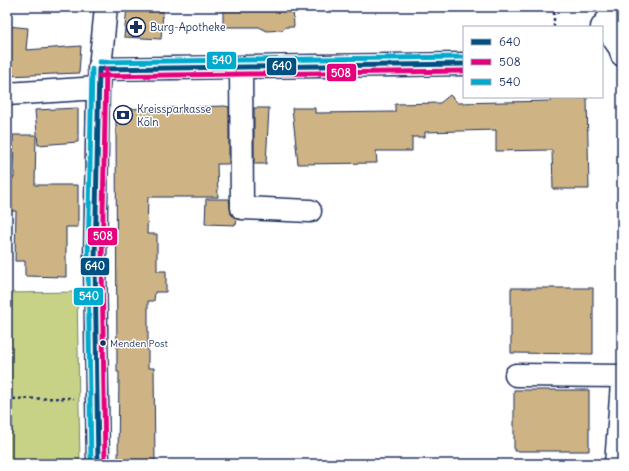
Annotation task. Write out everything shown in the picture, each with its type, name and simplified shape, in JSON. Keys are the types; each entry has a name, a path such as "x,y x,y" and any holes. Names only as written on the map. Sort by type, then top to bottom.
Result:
{"street":[{"path":"98,464 95,261 99,78 106,7"},
{"path":"610,19 622,55"},
{"path":"7,94 99,78 241,67 463,64"},
{"path":"241,67 242,208 310,210"},
{"path":"516,375 622,376"},
{"path":"616,464 622,383"}],"path":[{"path":"554,7 554,26"},
{"path":"7,399 98,398"}],"green space":[{"path":"77,292 80,464 7,464 7,293"}],"building":[{"path":"127,7 159,7 159,11 163,11 161,39 124,37"},
{"path":"223,7 293,7 294,27 286,27 282,30 267,31 259,27 223,27"},
{"path":"7,26 28,28 26,50 81,46 79,73 7,76"},
{"path":"450,95 458,103 551,101 551,99 587,98 589,189 553,189 552,150 496,151 496,130 425,132 425,137 412,137 412,151 376,151 377,163 298,164 292,108 315,108 315,113 395,112 395,104 440,103"},
{"path":"229,107 229,164 217,164 218,197 148,197 147,234 157,234 157,271 166,271 166,292 155,292 154,301 148,301 148,368 154,368 155,464 118,464 119,372 117,372 116,120 126,109"},
{"path":"78,108 78,142 38,145 35,110"},
{"path":"254,108 269,108 266,164 254,164"},
{"path":"13,135 36,135 35,185 78,185 78,227 66,227 66,277 25,276 25,261 15,261 16,211 7,211 7,178 14,178"},
{"path":"206,199 229,199 231,214 237,219 236,225 205,224"},
{"path":"511,288 593,288 593,354 511,353"},
{"path":"514,390 589,390 589,451 514,451"}],"transit line":[{"name":"540","path":"99,62 463,57"},
{"name":"640","path":"99,69 463,64"},
{"name":"540","path":"91,464 88,261 92,69"},
{"name":"640","path":"98,464 95,261 99,69"},
{"name":"508","path":"105,464 102,261 106,69"},
{"name":"508","path":"99,76 463,71"}],"place":[{"name":"Burg-Apotheke","path":"136,27"},
{"name":"Kreissparkasse Köln","path":"123,115"},
{"name":"Menden Post","path":"103,343"}]}
